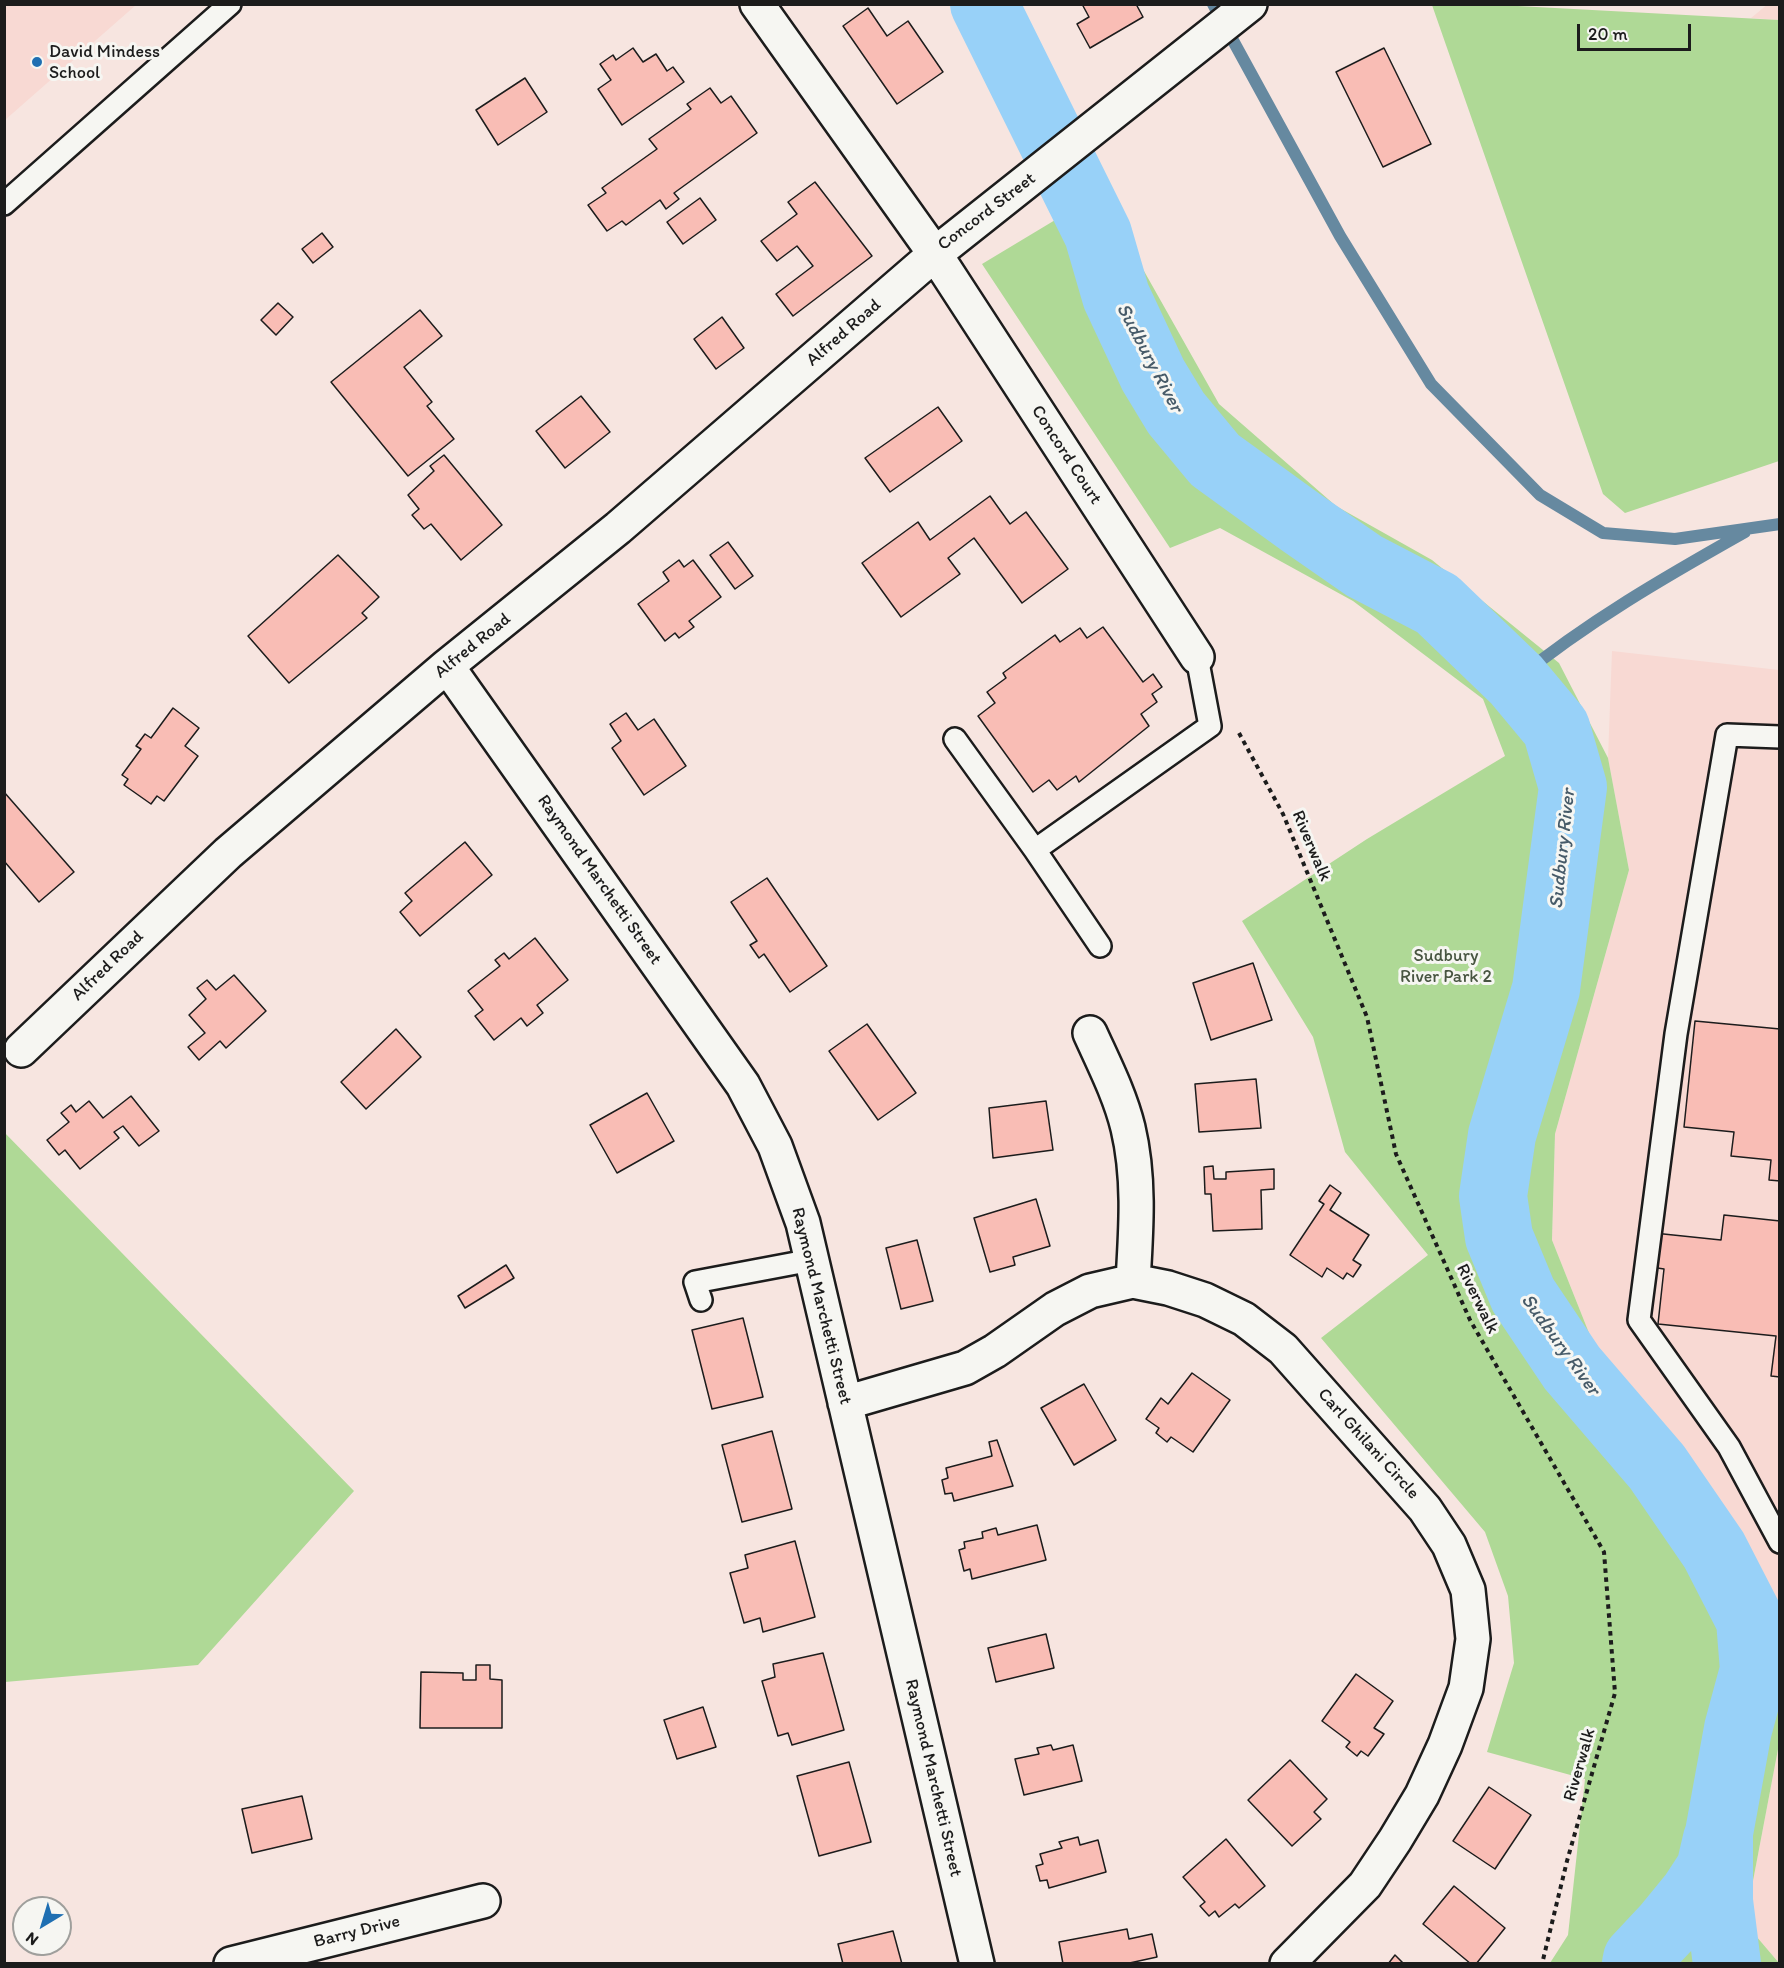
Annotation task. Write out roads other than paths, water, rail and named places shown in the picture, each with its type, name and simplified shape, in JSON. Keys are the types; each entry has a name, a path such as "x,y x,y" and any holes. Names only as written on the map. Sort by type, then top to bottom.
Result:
{"street":[{"name":"Concord Street","path":"757,4 935,254 1249,6"},
{"name":"Concord Court","path":"935,254 1197,657"},
{"name":"Alfred Road","path":"21,1050 228,853 447,666 618,528 935,254"},
{"name":"Raymond Marchetti Street","path":"447,666 743,1085 775,1146 804,1223 977,1964"},
{"path":"1090,1033 1110,1078 1128,1128 1136,1178 1133,1281"},
{"name":"Carl Ghilani Circle","path":"845,1403 965,1368 995,1352 1055,1309 1090,1291 1133,1281 1168,1288 1205,1300 1244,1319 1283,1348 1425,1509 1449,1545 1468,1590 1473,1639 1466,1688 1445,1745 1422,1795 1365,1885 1287,1964"},
{"name":"Barry Drive","path":"231,1964 483,1901"}],"lane":[{"path":"4,204 230,4"},
{"path":"1035,850 1210,726 1197,657"},
{"path":"1779,737 1728,735 1676,1034 1639,1320 1729,1447 1779,1542"},
{"path":"955,740 1035,850 1100,946"},
{"path":"701,1300 695,1282 812,1260"}],"waterway":[{"name":"Sudbury River","path":"984,4 1098,234 1116,296 1153,375 1176,413 1215,460 1364,566 1437,604 1516,680 1556,728 1573,787 1546,989 1502,1135 1493,1196 1499,1237 1523,1295 1572,1368 1657,1467 1714,1550 1750,1620 1754,1670 1738,1729 1719,1833 1719,1901 1727,1964"},
{"path":"1213,4 1340,236 1431,384 1540,495 1603,533 1675,539 1780,524"},
{"path":"1516,680 1570,639 1656,583 1745,532"},
{"name":"Sudbury River","path":"1636,1964 1637,1959 1693,1895 1710,1869 1717,1839"}],"place":[{"name":"David Mindess School","path":"37,62"}],"park label":[{"name":"Sudbury River Park 2","path":"1446,966"}]}
